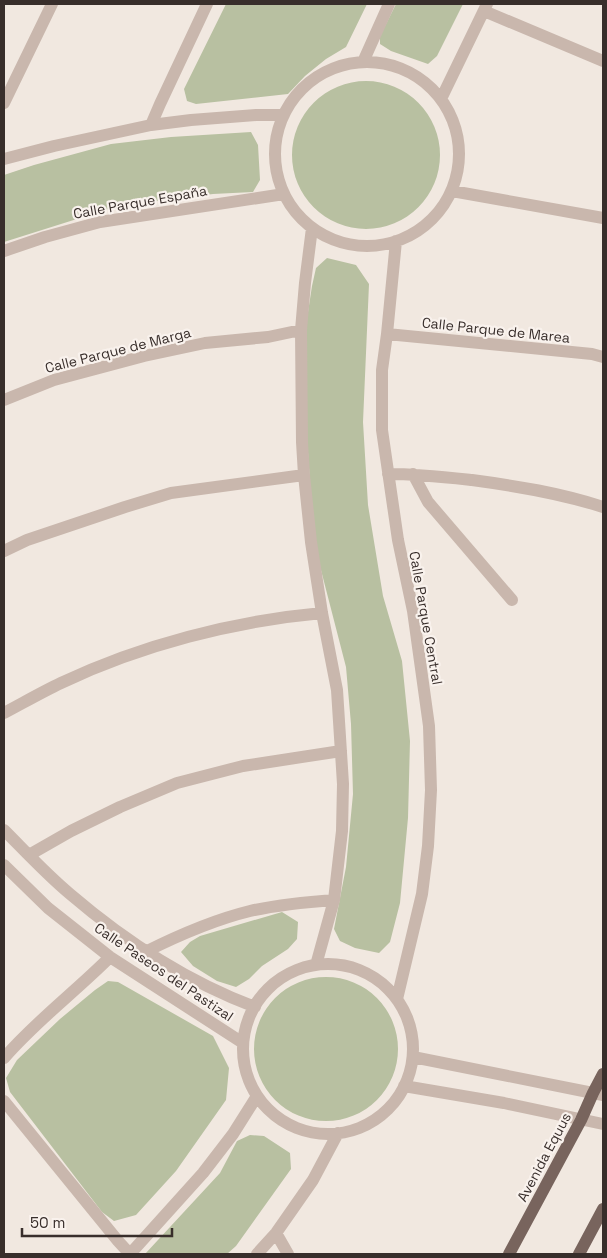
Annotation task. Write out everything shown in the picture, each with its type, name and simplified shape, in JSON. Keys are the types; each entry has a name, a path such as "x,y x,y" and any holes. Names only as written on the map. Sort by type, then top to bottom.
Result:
{"main road":[{"name":"Avenida Equus","path":"509,1254 598,1094 603,1074"},
{"path":"579,1254 603,1209"}],"street":[{"path":"4,103 52,4"},
{"path":"151,125 208,4"},
{"path":"363,62 389,4"},
{"path":"441,99 485,7 603,61"},
{"path":"363,62 385,64 407,70 426,82 441,99 451,115 457,134 458,172 452,191 442,207 429,222 414,233 396,241 374,246 352,245 331,238 312,228 296,212 284,194 276,168 276,141 284,115 297,94 316,78 338,67 363,62"},
{"path":"4,159 151,125 256,115 284,115"},
{"path":"452,191 603,218"},
{"name":"Calle Parque España","path":"4,251 44,237 100,222 284,194"},
{"path":"312,228 301,330 301,415 304,475 311,542 337,690 343,784 342,832 334,900 316,965"},
{"name":"Calle Parque Central","path":"396,241 382,370 382,430 398,540 413,610 429,726 430,790 428,846 422,894 397,999"},
{"name":"Calle Parque de Marga","path":"4,400 54,380 144,356 205,344 268,337 301,330"},
{"name":"Calle Parque de Marea","path":"386,334 603,356"},
{"path":"388,474 413,474 520,486 578,498 603,507"},
{"path":"413,474 428,502 512,600"},
{"path":"4,551 27,540 171,493 304,475"},
{"path":"4,713 62,683 128,655 199,634 288,616 322,613"},
{"path":"29,855 71,831 120,807 177,783 243,766 341,751"},
{"name":"Calle Paseos del Pastizal","path":"4,830 69,893 145,952 203,985 255,1007"},
{"name":"Calle Paseos del Pastizal","path":"5,869 48,908 110,957 243,1043"},
{"path":"145,952 199,927 250,911 297,903 334,900"},
{"path":"4,1058 24,1036 110,957"},
{"path":"316,965 341,965 365,972 385,986 397,999 412,1033 413,1057 404,1086 394,1102 377,1118 355,1129 338,1133 316,1133 303,1130 277,1117 257,1096 244,1064 243,1043 248,1023 255,1007 262,996 280,979 316,965"},
{"path":"413,1057 598,1094"},
{"path":"404,1086 504,1103 603,1124"},
{"path":"4,1102 130,1254 203,1173 233,1134 257,1096"},
{"path":"257,1254 276,1233 313,1180 338,1133"},
{"path":"276,1233 288,1254"}],"green space":[{"path":"226,4 367,4 346,47 326,59 305,76 288,94 196,104 187,101 184,89"},
{"path":"396,4 463,4 437,56 428,64 391,51 380,44 380,36"},
{"path":"366,81 394,87 418,103 434,127 440,155 434,183 418,207 394,223 366,229 338,223 314,207 298,183 292,155 298,127 314,103 338,87"},
{"path":"251,132 258,145 260,180 253,192 213,194 118,206 4,242 4,175 111,144 171,137"},
{"path":"327,258 356,265 369,284 363,422 368,505 383,596 402,661 410,741 408,818 400,903 390,942 379,953 355,948 340,941 334,929 346,867 353,794 351,724 346,667 314,543 305,407 306,325 316,268"},
{"path":"282,912 298,922 297,939 288,949 262,966 249,979 236,987 217,981 193,966 181,952 190,942 200,936"},
{"path":"326,977 353,983 366,989 377,998 386,1009 392,1022 398,1049 392,1076 386,1089 377,1100 366,1109 353,1115 326,1121 299,1115 286,1109 275,1100 266,1089 260,1076 254,1049 260,1022 266,1009 275,998 286,989 299,983"},
{"path":"108,981 118,982 213,1036 229,1068 226,1100 176,1171 136,1215 114,1221 102,1212 10,1092 6,1078 17,1060 60,1019"},
{"path":"250,1135 264,1136 290,1153 291,1169 236,1246 227,1254 145,1254 220,1173 237,1141"}]}
